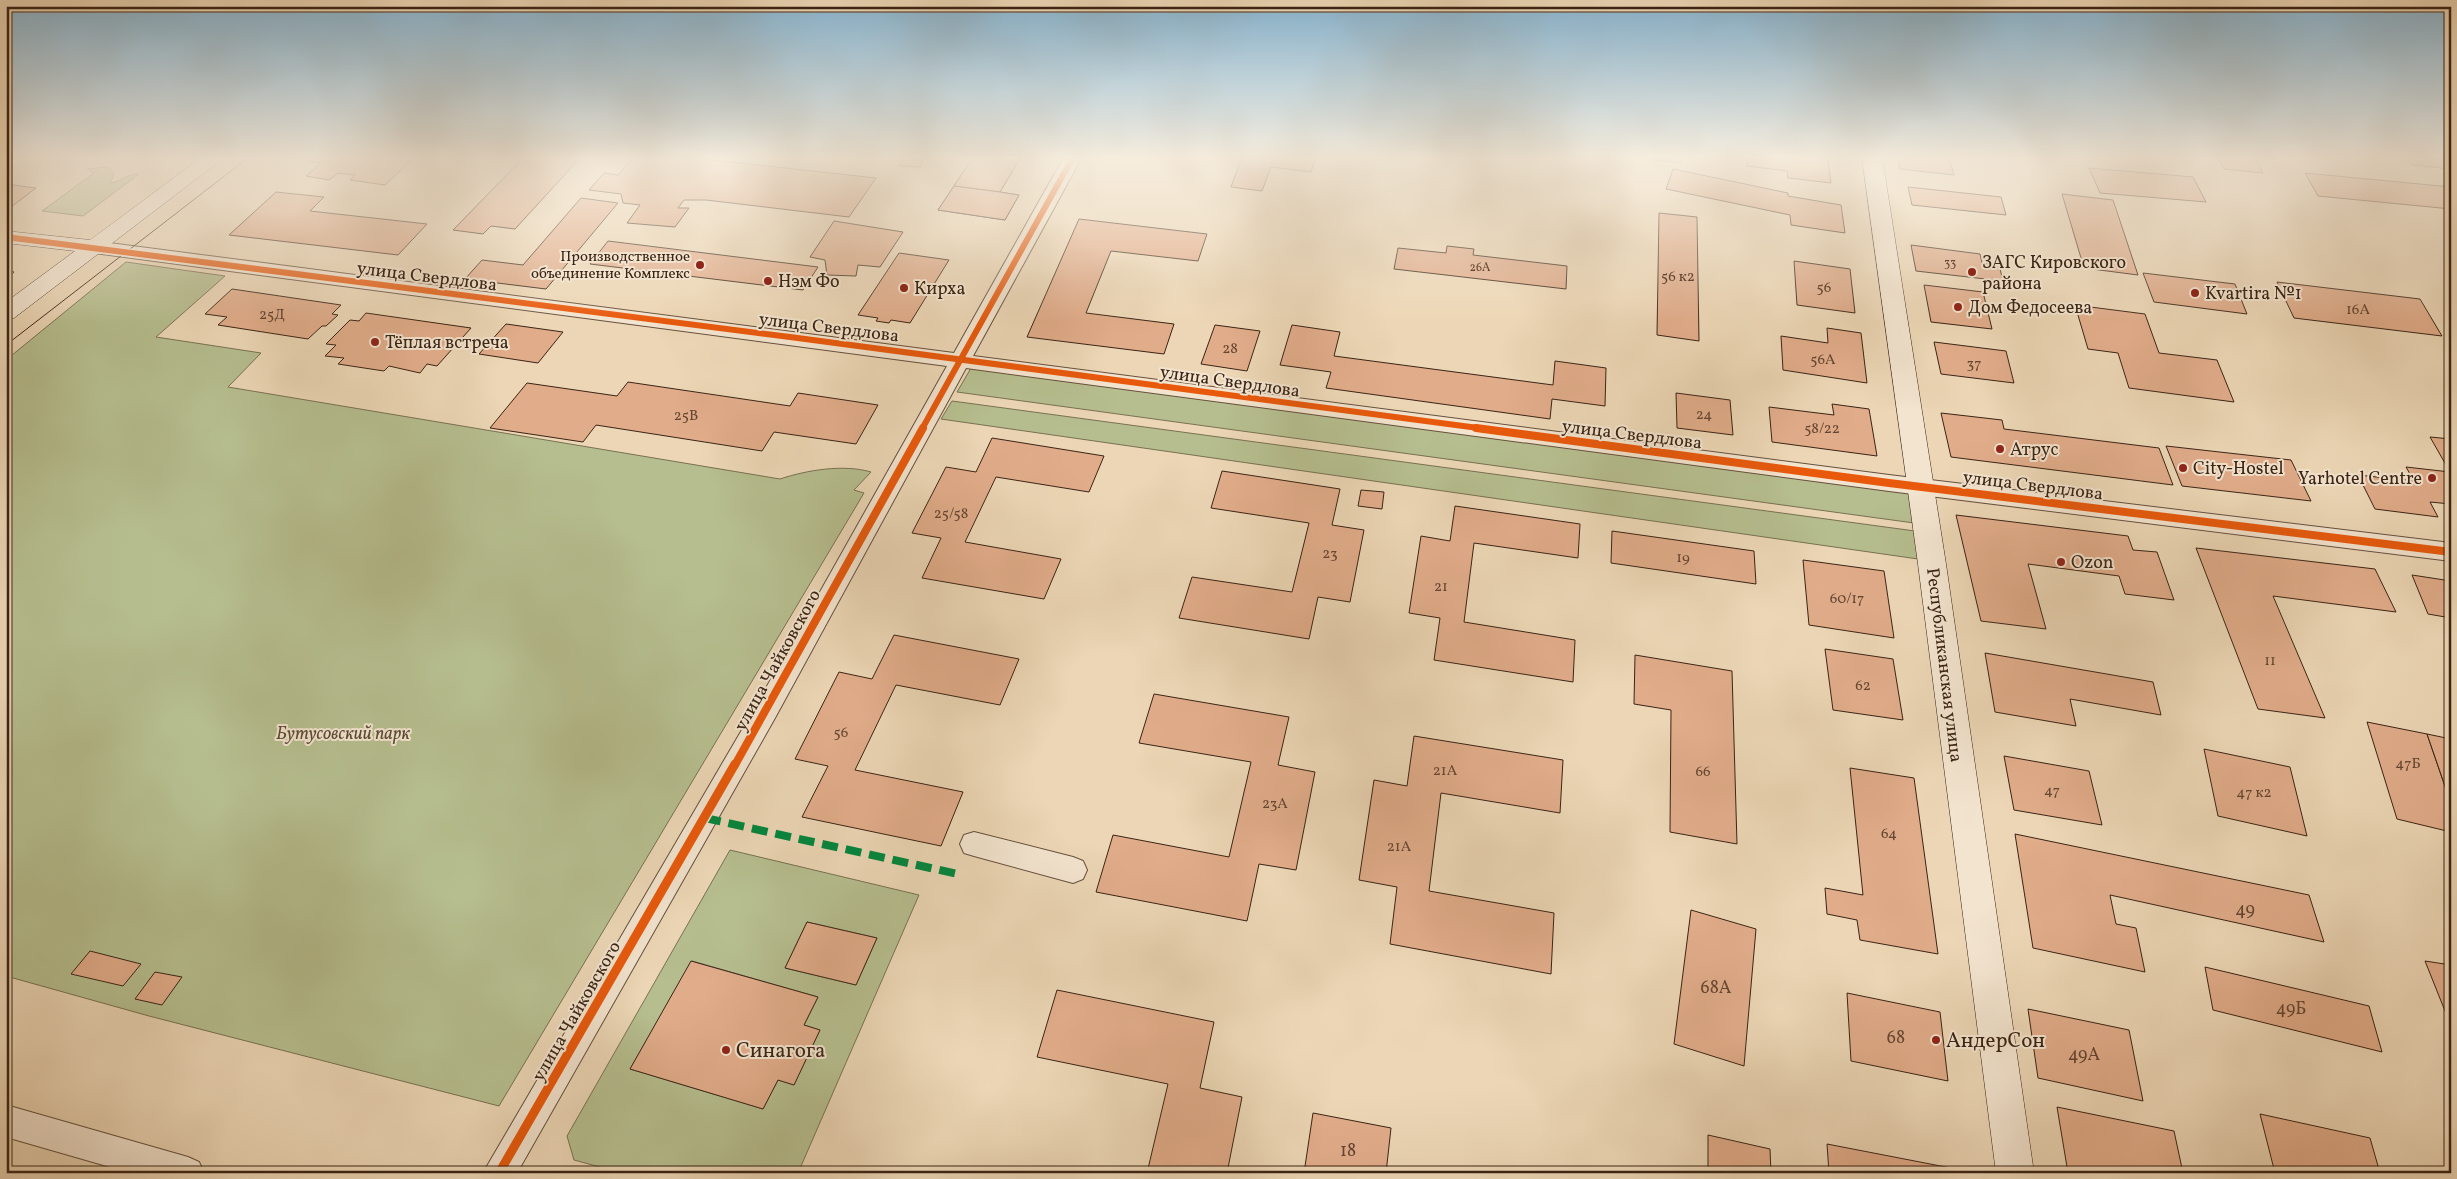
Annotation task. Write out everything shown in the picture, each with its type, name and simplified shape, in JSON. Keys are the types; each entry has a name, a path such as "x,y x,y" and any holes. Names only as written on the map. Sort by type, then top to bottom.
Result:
{"main road":[{"path":"6,313 142,212"},
{"name":"Республиканская улица","path":"1880,212 1921,487 2015,1173"},
{"name":"улица Свердлова","path":"6,237 94,248"}],"street":[{"name":"улица Чайковского","path":"499,1173 705,818 1043,212"},
{"name":"улица Свердлова","path":"94,248 962,360 1921,487 2451,552"},
{"path":"974,844 1073,870"},
{"path":"6,1120 188,1173"}],"green space":[{"path":"50,212 88,212 83,216"},
{"name":"Бутусовский парк","path":"126,262 225,276 156,337 261,353 228,387 780,479 802,473 837,468 871,472 854,490 864,493 499,1106 149,1016 6,976 6,360"},
{"path":"971,368 1912,493 1914,523 957,392"},
{"path":"952,401 1915,531 1918,559 941,419"},
{"path":"730,850 919,895 798,1173 622,1173 574,1160 567,1136","holes":["807,922 877,938 856,985 785,968","692,961 818,997 804,1025 820,1030 794,1085 778,1080 763,1109 630,1069"]}],"building":[{"path":"254,212 319,212 427,224 398,255 229,235"},
{"path":"470,212 531,212 515,229 491,226 483,234 453,230"},
{"path":"569,212 610,212 546,289 465,279 482,260 523,265"},
{"path":"635,212 686,212 675,227 627,223"},
{"path":"807,212 852,212 849,217"},
{"path":"952,212 1009,212 1005,220"},
{"path":"952,212 1009,212 1005,220"},
{"path":"1776,212 1842,212 1845,233 1791,225 1790,215"},
{"path":"1978,212 2005,212 2006,215"},
{"path":"2067,212 2117,212 2138,275 2084,268"},
{"path":"1659,213 1697,217 1699,341 1657,335"},
{"path":"1079,219 1207,234 1198,261 1111,251 1086,313 1174,324 1164,354 1027,337"},
{"path":"834,221 903,232 880,267 858,265 856,276 827,275 825,260 810,257"},
{"path":"608,241 818,267 803,290 590,264"},
{"path":"1911,245 1980,254 1982,263 1999,265 2003,281 1916,271"},
{"path":"1447,246 1474,249 1473,255 1567,266 1566,289 1394,269 1398,248 1446,253"},
{"name":"Кирха","path":"899,253 949,260 910,323 891,320 889,323 876,321 878,318 858,315"},
{"path":"1794,261 1850,269 1855,313 1797,305"},
{"path":"6,269 14,272 6,281"},
{"name":"Kvartira №1","path":"2143,273 2235,284 2247,314 2154,302"},
{"path":"2277,282 2420,299 2442,336 2294,318"},
{"name":"Дом Федосеева","path":"1924,285 1983,292 1992,329 1931,322"},
{"path":"232,289 341,305 332,314 338,315 308,339 218,325 227,317 205,314"},
{"path":"2075,305 2145,314 2159,353 2217,360 2234,402 2129,388 2118,353 2088,349"},
{"path":"366,313 471,328 437,366 427,364 420,373 389,366 384,371 338,364 344,358 325,356 336,345 326,344 350,320 359,321"},
{"path":"506,324 563,332 538,363 479,354"},
{"path":"1215,325 1260,331 1247,371 1201,364"},
{"path":"1292,325 1340,332 1334,356 1553,385 1555,361 1606,368 1605,406 1552,399 1550,419 1326,388 1331,372 1280,365"},
{"path":"1827,328 1861,333 1867,383 1783,370 1781,336 1828,343"},
{"path":"1934,342 2006,351 2014,383 1941,374"},
{"path":"628,382 790,406 798,393 878,405 856,444 774,432 762,451 596,425 583,442 490,428 527,383 617,396"},
{"path":"1676,393 1730,400 1733,435 1677,428"},
{"path":"1832,404 1869,409 1877,456 1772,442 1769,407 1834,415"},
{"path":"1941,413 2002,420 2004,429 2159,448 2173,485 1951,457"},
{"name":"Yarhotel Centre","path":"2430,437 2451,439 2451,504 2430,502 2438,517 2375,509 2358,475 2414,481 2406,467 2450,472"},
{"path":"992,438 1104,456 1089,492 996,477 965,542 1061,559 1044,599 922,578 941,538 912,533 946,467 976,472"},
{"path":"2166,446 2291,460 2311,501 2182,486"},
{"path":"1222,471 1340,489 1332,525 1364,530 1350,602 1318,597 1309,639 1179,618 1192,577 1292,592 1309,523 1211,508"},
{"path":"1361,490 1384,492 1382,509 1358,506"},
{"path":"1455,506 1580,524 1578,558 1474,543 1464,622 1575,640 1573,682 1434,660 1440,618 1409,613 1421,536 1450,541"},
{"path":"1956,515 2128,536 2133,550 2157,552 2174,600 2125,594 2119,576 2028,564 2046,629 1981,621"},
{"path":"1612,531 1754,551 1756,584 1611,563"},
{"path":"2196,548 2375,569 2396,612 2273,596 2325,718 2258,709"},
{"path":"1803,560 1884,571 1894,638 1809,625"},
{"path":"2412,575 2451,581 2451,618 2428,614"},
{"path":"894,635 1019,659 1000,705 896,685 855,770 963,792 941,846 802,817 828,766 795,759 839,672 872,679"},
{"path":"1825,649 1893,659 1903,720 1833,710"},
{"path":"1985,653 2153,682 2161,715 2070,699 2076,726 1995,712"},
{"path":"1635,655 1732,671 1737,844 1670,832 1671,710 1634,704"},
{"path":"1154,694 1289,717 1278,765 1315,772 1296,870 1259,864 1247,921 1096,892 1113,835 1229,857 1251,762 1139,743"},
{"path":"2367,722 2427,734 2451,804 2451,832 2397,819"},
{"path":"2427,734 2451,739 2451,793 2447,792"},
{"path":"1414,736 1563,760 1560,813 1441,793 1429,891 1554,913 1551,974 1390,944 1397,887 1359,880 1374,780 1407,786"},
{"path":"2204,749 2290,767 2307,836 2218,816"},
{"path":"2004,756 2089,771 2102,825 2014,810"},
{"path":"1850,768 1914,778 1938,954 1860,940 1857,920 1827,914 1825,888 1863,895"},
{"path":"2015,834 2309,895 2324,942 2110,895 2116,924 2136,928 2145,972 2033,948"},
{"path":"1691,910 1756,929 1744,1066 1674,1044"},
{"path":"807,922 877,938 856,985 785,968"},
{"path":"90,951 141,964 123,986 71,974"},
{"name":"Синагога","path":"691,961 818,997 804,1025 820,1030 794,1085 778,1080 763,1109 630,1069"},
{"path":"2425,961 2451,965 2451,1026"},
{"path":"2205,967 2369,1006 2382,1052 2213,1010"},
{"path":"155,972 182,977 162,1005 135,999"},
{"path":"1057,990 1214,1022 1200,1088 1242,1097 1227,1173 1147,1173 1168,1084 1037,1057"},
{"path":"1847,993 1940,1012 1948,1081 1851,1061"},
{"path":"2028,1009 2129,1030 2143,1101 2038,1078"},
{"path":"2057,1107 2174,1131 2183,1173 2068,1173"},
{"path":"1313,1113 1391,1128 1386,1173 1304,1173"},
{"path":"2260,1114 2370,1138 2380,1173 2275,1173"},
{"path":"1708,1135 1770,1149 1771,1173 1708,1173"},
{"path":"1827,1144 1956,1169 1956,1173 1829,1173"}],"tram line":[{"path":"6,345 178,212"}],"marked path":[{"path":"705,818 962,875"}],"cycle path":[{"path":"499,1173 766,711 1043,212"},
{"path":"6,237 790,337 1889,483 2451,552"}],"place":[{"name":"Производственное объединение Комплекс","path":"700,265"},
{"name":"ЗАГС Кировского района","path":"1972,272"},
{"name":"Нэм Фо","path":"768,281"},
{"name":"Кирха","path":"904,288"},
{"name":"Kvartira №1","path":"2195,293"},
{"name":"Дом Федосеева","path":"1958,307"},
{"name":"Тёплая встреча","path":"375,342"},
{"name":"Атрус","path":"2000,449"},
{"name":"City-Hostel","path":"2183,468"},
{"name":"Yarhotel Centre","path":"2432,478"},
{"name":"Ozon","path":"2061,562"},
{"name":"АндерСон","path":"1936,1040"},
{"name":"Синагога","path":"726,1050"}]}
